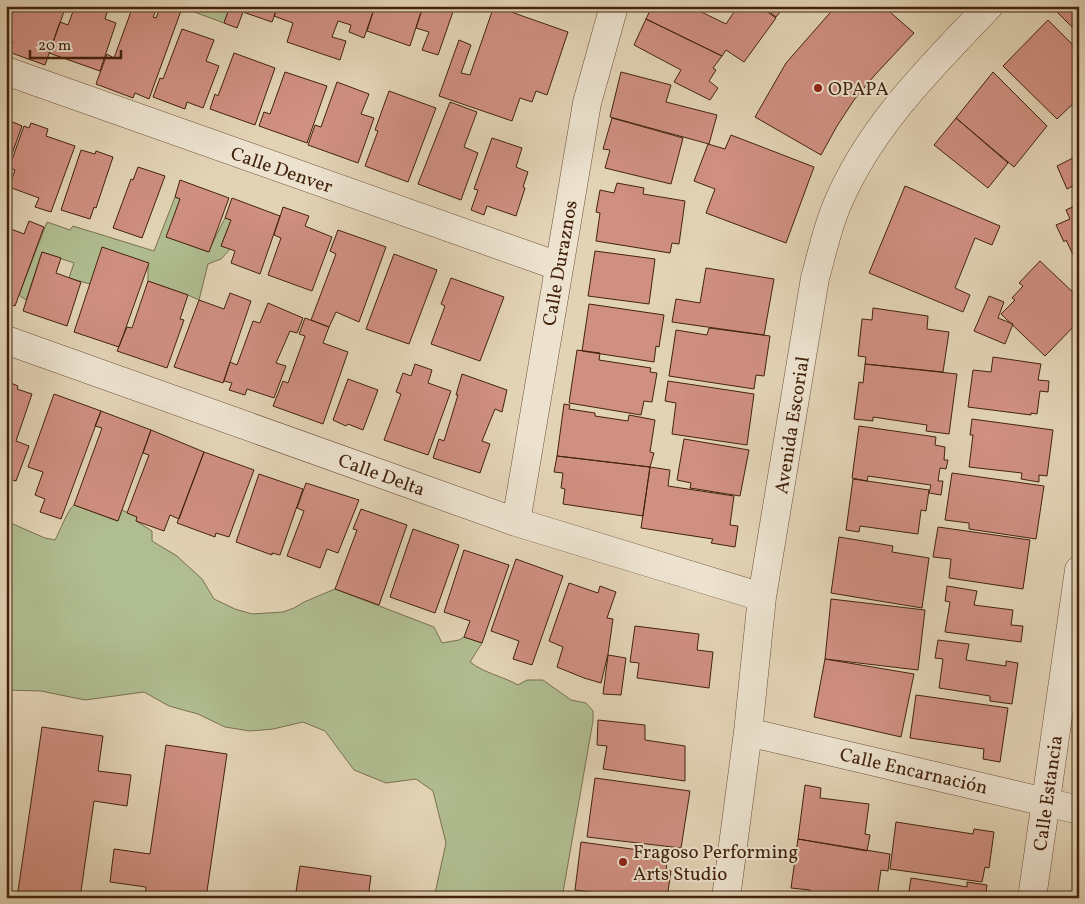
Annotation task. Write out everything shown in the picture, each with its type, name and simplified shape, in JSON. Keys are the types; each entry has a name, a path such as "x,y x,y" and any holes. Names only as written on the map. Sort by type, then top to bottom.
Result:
{"street":[{"name":"Calle Duraznos","path":"516,522 587,103 614,6"},
{"name":"Avenida Escorial","path":"726,898 748,732 762,597 776,521 814,278 836,206 857,164 885,122 912,87 989,6"},
{"name":"Calle Denver","path":"6,72 558,266"},
{"name":"Calle Delta","path":"6,340 516,522 762,597"},
{"name":"Calle Estancia","path":"1032,898 1079,570"},
{"name":"Calle Encarnación","path":"748,732 1079,810"}],"green space":[{"path":"178,6 230,6 224,23"},
{"path":"175,197 180,199 167,237 208,252 225,218 231,220 221,246 230,249 221,259 208,264 199,300 148,281 148,263 90,284 69,278 74,263 42,252 26,300 19,295 47,222 70,230 73,226 154,251"},
{"path":"74,505 117,521 122,510 137,517 136,521 152,531 152,541 177,556 202,579 214,599 235,609 252,614 283,612 335,589 434,627 442,643 459,640 464,637 482,643 470,662 487,672 518,685 527,680 543,680 571,700 586,703 593,711 593,721 562,898 434,898 446,843 433,791 416,779 386,783 354,770 325,731 303,722 273,729 250,731 225,727 198,714 169,706 144,692 85,700 41,691 6,690 6,521 45,538 55,540 66,516"}],"building":[{"path":"15,6 66,6 45,65 9,52 13,42 6,39 6,30"},
{"path":"75,6 109,6 105,19 116,23 100,71 49,53 60,22 68,25"},
{"path":"133,6 158,6 153,17 156,18 161,6 178,6 182,8 149,99 135,93 133,98 96,84 107,54 114,58"},
{"path":"230,6 278,6 272,22 243,12 237,28 224,23"},
{"path":"278,6 375,6 364,38 349,32 351,25 338,21 332,37 346,41 340,60 287,42 293,23 274,16"},
{"path":"375,6 423,6 410,46 367,31"},
{"path":"423,6 455,6 438,55 422,50 429,32 416,28"},
{"path":"494,6 568,32 547,95 536,91 532,102 520,98 512,121 439,96 459,40 471,45 461,73 470,75"},
{"path":"652,6 689,6 726,24 738,6 759,6 776,18 744,62 726,50 722,56 646,19"},
{"path":"762,6 785,6 776,17"},
{"name":"OPAPA","path":"836,6 883,6 914,33 854,100 821,155 755,117 786,63"},
{"path":"1052,6 1079,6 1079,20 1072,27"},
{"path":"646,19 722,56 713,68 716,70 709,81 718,88 710,100 674,82 681,70 634,45"},
{"path":"1048,20 1079,51 1079,98 1057,119 1003,66"},
{"path":"182,29 214,40 206,61 219,66 203,108 187,102 185,109 153,97 160,78 163,79"},
{"path":"234,53 275,68 255,125 210,109 215,94 218,96"},
{"path":"285,72 327,86 307,143 259,126 264,112 270,114"},
{"path":"621,72 671,85 666,102 717,115 709,144 610,117"},
{"path":"993,72 1047,126 1014,167 956,118"},
{"path":"337,82 369,94 361,114 374,118 358,163 308,145 315,125 321,127"},
{"path":"389,91 436,108 408,182 365,166 378,131 375,130"},
{"path":"450,102 477,112 464,147 478,153 461,200 418,184"},
{"path":"612,118 683,138 671,184 605,168 610,150 603,149"},
{"path":"956,118 1008,163 988,188 934,145"},
{"path":"6,119 22,126 7,168 6,167"},
{"path":"31,123 48,129 46,136 75,146 51,212 35,207 39,198 9,187 15,170 9,168 24,126 29,128"},
{"path":"731,135 814,167 786,243 706,213 715,189 694,181 708,144 725,149"},
{"path":"492,138 522,148 516,167 528,172 516,216 487,206 484,215 471,210 478,190 474,189"},
{"path":"81,150 95,154 96,151 113,157 96,208 94,207 90,219 61,210"},
{"path":"1079,155 1079,183 1067,189 1057,166"},
{"path":"138,167 165,176 142,238 113,228 131,179 133,180"},
{"path":"180,180 229,198 209,252 166,237 180,199 175,197"},
{"path":"617,183 644,188 643,194 685,201 679,244 672,243 670,253 596,241 600,213 596,212 600,190 614,193"},
{"path":"905,186 1000,226 992,245 975,238 955,288 970,295 963,312 869,273"},
{"path":"232,198 280,216 260,274 231,263 235,251 221,246 231,220 225,218"},
{"path":"1079,204 1079,267 1066,240 1064,242 1056,225 1070,219 1066,210"},
{"path":"283,207 309,216 305,226 332,237 312,291 268,275 281,238 274,235"},
{"path":"29,221 44,227 15,306 6,303 6,227 24,234"},
{"path":"338,230 386,247 359,322 336,312 329,327 311,320 336,254 330,251"},
{"path":"102,247 149,263 119,347 74,332"},
{"path":"595,251 655,259 649,304 588,296"},
{"path":"42,252 61,258 56,273 81,282 67,326 23,311"},
{"path":"394,254 437,270 409,344 366,329"},
{"path":"1040,261 1079,298 1079,321 1045,356 1001,314 1015,300 1012,298 1023,286 1019,283"},
{"path":"706,268 774,279 764,335 672,322 676,299 700,303"},
{"path":"451,278 504,297 480,361 431,344 445,306 441,304"},
{"path":"148,281 188,295 180,319 184,320 167,368 117,351 127,327 132,328"},
{"path":"230,293 251,301 223,383 174,367 199,300 224,309"},
{"path":"989,296 1004,302 998,318 1013,324 1005,344 974,331"},
{"path":"268,303 303,318 297,333 290,331 276,363 286,366 274,398 247,389 245,395 229,390 232,383 224,381 230,362 237,365 253,321 260,323"},
{"path":"589,304 664,315 659,347 656,346 654,362 582,351"},
{"path":"873,308 928,316 927,329 949,332 943,372 865,364 866,357 858,356 862,319 872,320"},
{"path":"305,318 329,327 323,343 348,352 323,424 273,406 283,381 288,383 305,336 299,334"},
{"path":"709,328 770,336 764,376 756,375 754,389 669,376 676,330 707,335"},
{"path":"577,350 600,353 599,360 651,368 650,372 657,373 652,402 644,401 641,415 569,403"},
{"path":"993,357 1041,364 1038,380 1049,381 1048,392 1040,391 1037,414 1031,413 1031,415 968,407 973,370 991,372"},
{"path":"415,364 432,370 428,383 451,391 428,455 384,440 401,394 396,392 403,373 411,376"},
{"path":"865,364 957,374 949,434 926,431 927,425 873,417 873,421 854,419 859,382 863,383"},
{"path":"462,374 507,390 502,412 495,409 482,441 490,444 480,473 433,458 439,439 444,441 458,395 456,395"},
{"path":"348,379 378,390 363,430 348,424 346,426 333,420"},
{"path":"6,381 18,386 17,389 32,394 16,441 29,446 16,481 6,478 8,455 6,455"},
{"path":"668,381 754,394 747,445 672,434 676,403 665,401"},
{"path":"54,394 101,411 61,519 40,512 45,499 35,495 43,472 28,467"},
{"path":"564,404 570,405 569,409 595,413 595,416 628,421 629,415 655,420 650,452 654,453 650,467 557,456"},
{"path":"101,411 151,430 118,521 74,505 102,428 95,426"},
{"path":"972,419 1053,430 1047,476 1039,475 1039,482 1021,479 1022,473 969,467 973,435 970,435"},
{"path":"859,426 936,437 935,445 945,447 944,460 948,460 946,469 940,468 938,481 943,481 941,495 929,493 931,485 868,476 867,481 852,478"},
{"path":"151,430 204,452 179,519 170,515 164,531 136,521 137,517 127,513 149,455 143,453"},
{"path":"684,439 749,450 740,496 690,488 691,483 677,480"},
{"path":"204,452 254,470 229,537 216,533 215,537 177,523"},
{"path":"557,456 650,467 643,516 563,504 565,489 561,488 563,473 554,472"},
{"path":"650,467 670,470 668,486 734,496 730,525 738,526 735,547 711,543 713,539 641,528"},
{"path":"952,473 1044,486 1036,539 969,529 969,523 945,520"},
{"path":"259,474 303,489 280,555 272,553 272,555 236,542"},
{"path":"853,479 929,490 926,511 921,510 918,534 860,526 859,532 846,530"},
{"path":"306,483 359,500 338,553 327,549 320,568 287,556 304,511 297,508"},
{"path":"361,509 407,525 379,605 335,589 357,530 353,529"},
{"path":"938,527 1030,540 1023,589 949,578 951,559 933,557"},
{"path":"413,529 459,545 435,613 390,597"},
{"path":"839,537 893,546 892,552 929,558 922,608 831,593"},
{"path":"464,550 509,565 482,643 464,637 470,621 444,612"},
{"path":"516,559 563,576 532,665 513,659 519,641 491,631"},
{"path":"569,583 598,593 600,586 616,592 607,618 613,619 608,654 601,683 557,667 563,647 549,641"},
{"path":"947,586 977,591 974,605 1013,610 1011,625 1023,626 1021,642 945,632 950,602 945,601"},
{"path":"831,599 925,610 918,670 825,659"},
{"path":"635,626 699,634 697,650 713,652 709,688 637,678 639,663 630,662"},
{"path":"938,640 969,644 966,660 1006,666 1006,661 1018,663 1012,704 990,701 990,696 939,688 943,659 935,658"},
{"path":"608,655 626,658 621,695 603,694"},
{"path":"825,659 914,674 901,737 814,717"},
{"path":"916,695 1008,708 1000,762 983,759 984,749 910,738"},
{"path":"598,720 645,725 645,740 685,746 685,781 603,769 607,746 597,745"},
{"path":"42,727 103,736 98,771 131,775 127,806 94,801 80,898 17,898"},
{"path":"166,745 227,754 206,898 145,898 146,887 110,882 114,849 150,854"},
{"path":"595,778 690,791 681,848 587,837"},
{"path":"805,785 821,788 820,798 869,804 865,834 870,835 867,851 798,839"},
{"path":"896,822 973,834 974,829 994,832 989,868 985,867 982,882 890,869"},
{"path":"798,839 890,854 888,871 881,870 877,898 821,898 809,896 810,890 791,888"},
{"name":"Fragoso Performing Arts Studio","path":"581,842 668,854 666,870 671,871 667,898 629,898 575,890"},
{"path":"300,866 371,876 368,898 295,898"},
{"path":"911,878 967,887 967,882 987,885 985,898 908,898"}],"place":[{"name":"OPAPA","path":"818,88"},
{"name":"Fragoso Performing Arts Studio","path":"623,862"}]}
